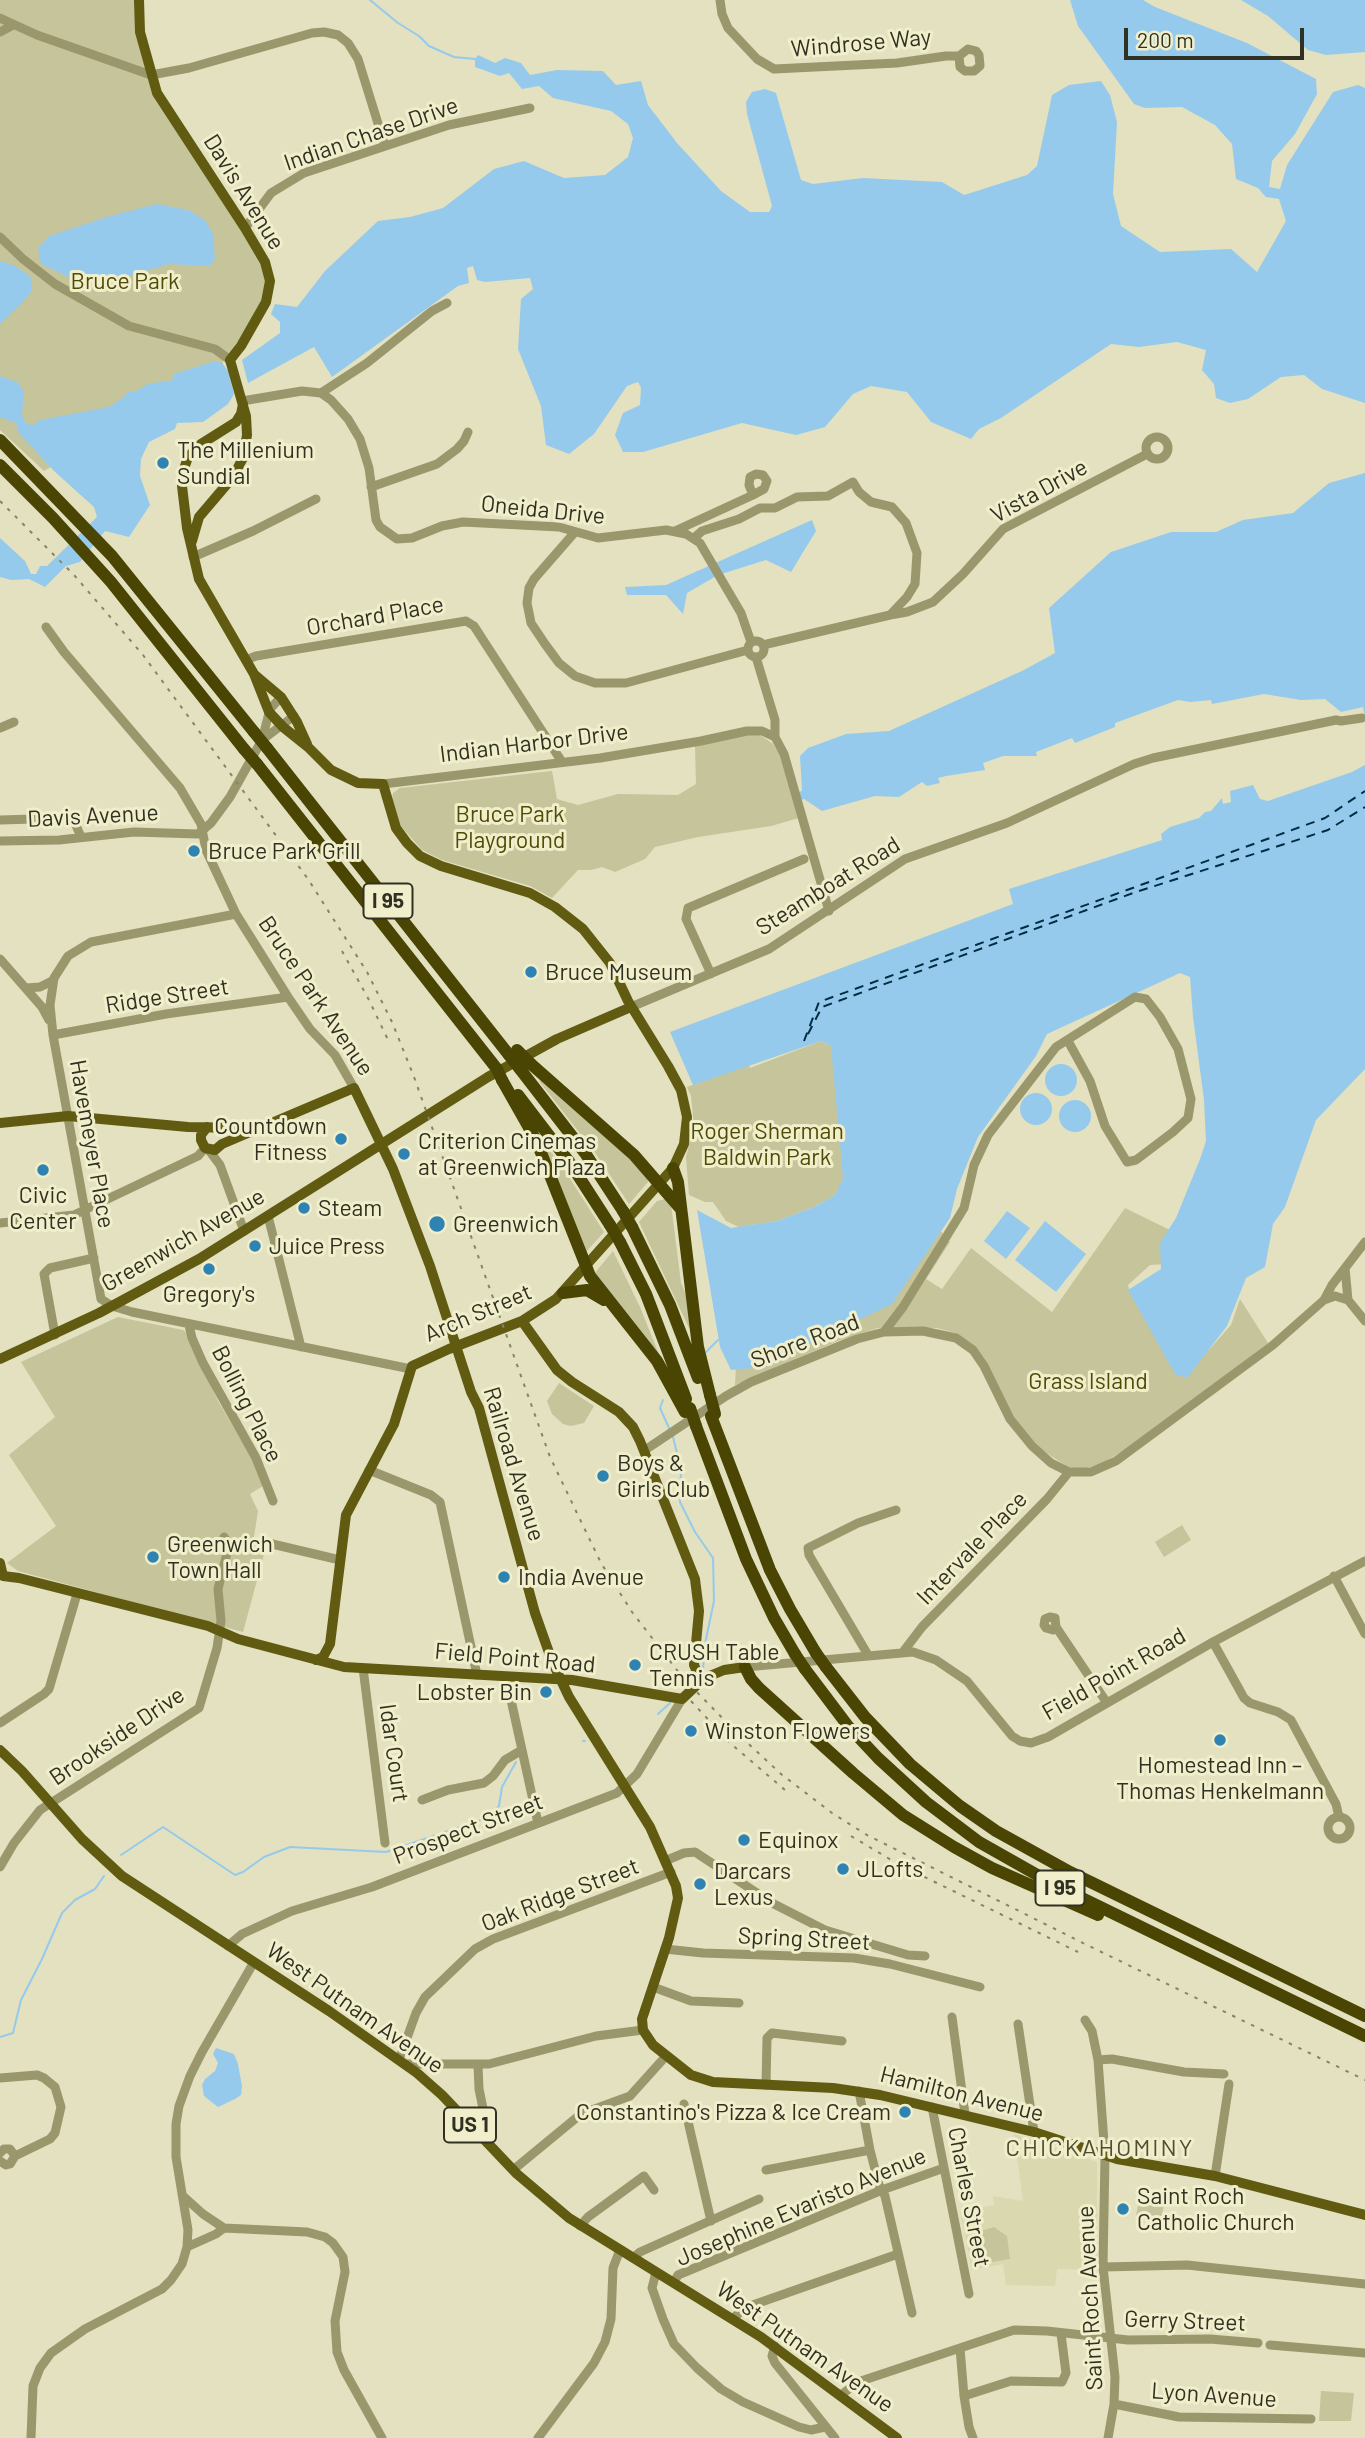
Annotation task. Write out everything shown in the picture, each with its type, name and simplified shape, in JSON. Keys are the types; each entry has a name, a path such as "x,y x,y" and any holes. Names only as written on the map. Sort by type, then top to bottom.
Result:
{"highway":[{"name":"I 95","path":"0,440 100,542 147,597 424,947 526,1067 585,1153 632,1227 670,1305 707,1396 731,1469 770,1570 816,1653 864,1717 902,1756 943,1792 996,1831 1060,1867 1365,2016"},
{"name":"I 95","path":"0,465 71,537 139,615 570,1163 620,1242 646,1294 687,1410 754,1579 795,1654 848,1726 909,1788 961,1829 1035,1875 1365,2036"},
{"path":"526,1067 634,1155 681,1208"},
{"path":"499,1073 536,1140 593,1280 664,1371 687,1410"},
{"path":"673,1168 678,1182 707,1396"},
{"path":"563,1293 583,1289 591,1291 603,1298 630,1326"},
{"path":"745,1667 755,1683 853,1773 903,1815 936,1836 1011,1877 1167,1947 1241,1976"},
{"path":"996,1831 1167,1912"}],"main road":[{"name":"Davis Avenue","path":"139,0 141,32 151,75 165,109 245,228 265,262 270,281 260,314 232,363"},
{"path":"191,543 199,517 240,466 247,435 242,398 232,363"},
{"path":"242,398 241,414 236,422 194,450 184,464 182,486 193,557 202,586 254,674 269,712 280,725"},
{"path":"254,674 281,698 294,716"},
{"name":"Indian Harbor Drive","path":"294,716 308,747"},
{"name":"Indian Harbor Drive","path":"280,725 343,778 358,783 383,784"},
{"name":"Arch Street","path":"383,784 396,828 414,851 441,866 530,893 562,911 583,929 604,954 631,1007 668,1066 684,1101 687,1131 673,1168 563,1293 522,1321 417,1362 411,1368"},
{"name":"Steamboat Road","path":"381,1145 426,1115 536,1051 631,1007"},
{"path":"211,1146 354,1088"},
{"name":"Bruce Park Avenue","path":"354,1088 381,1145"},
{"path":"0,1123 68,1116 188,1127 258,1128"},
{"path":"188,1127 211,1146"},
{"path":"207,1127 201,1135 211,1146"},
{"path":"211,1146 223,1134 220,1128"},
{"name":"Greenwich Avenue","path":"0,1359 113,1306 244,1231 381,1145"},
{"name":"Railroad Avenue","path":"381,1145 420,1236 492,1452 535,1613 561,1680 650,1828 671,1872"},
{"path":"522,1321 549,1361 564,1376 626,1419 645,1450 695,1579 699,1611 694,1665 701,1681"},
{"path":"316,1660 323,1657 330,1644 346,1515 394,1424 411,1368"},
{"path":"0,1563 2,1576"},
{"name":"Field Point Road","path":"2,1576 182,1619 238,1639 344,1667 561,1680 682,1699 701,1681 724,1670 745,1667"},
{"name":"West Putnam Avenue","path":"0,1750 82,1839 122,1876 402,2062 435,2088 513,2170 580,2226 775,2346 897,2438"},
{"path":"643,2030 644,2010 665,1949 678,1898 671,1872"},
{"name":"Hamilton Avenue","path":"643,2030 653,2045 666,2056 691,2075 704,2080 859,2091 1034,2132 1105,2156 1215,2176 1365,2215"}],"street":[{"name":"Windrose Way","path":"720,0 728,28 757,59 774,69 959,57"},
{"path":"0,18 151,75 189,68 312,33 338,35 348,43 358,58 385,146"},
{"path":"0,32 13,25"},
{"name":"Indian Chase Drive","path":"245,228 265,198 278,187 304,173 469,120 530,108"},
{"path":"0,237 29,265 55,284 129,326 215,349 232,363"},
{"path":"242,398 302,391 321,393 367,363 432,311 447,303"},
{"name":"Oneida Drive","path":"321,393 339,408 360,439 369,468 376,520 380,527 397,539 463,522 539,525 608,538 666,530 694,538"},
{"path":"371,487 437,464 457,449 468,432"},
{"name":"Vista Drive","path":"763,645 907,612 933,602 963,574 1003,529 1147,454"},
{"path":"829,911 785,754 775,737 775,720 756,657 752,656 741,613 700,543 694,538 702,531 739,519 760,508 775,508 797,497 828,496 853,482 859,492 871,502 892,508 906,523 915,544 915,584 890,615"},
{"path":"675,531 753,495"},
{"path":"193,557 316,499"},
{"path":"575,532 534,579 529,588 527,603 531,623 559,663 575,676 595,683 626,683 749,646 757,640 763,645 763,653 756,657"},
{"name":"Orchard Place","path":"246,660 256,656 466,621 474,626 562,762"},
{"name":"Bruce Park Avenue","path":"46,627 64,652 180,788 201,824 206,850 236,914 288,998 310,1029 335,1055 354,1088"},
{"path":"202,832 230,797 261,740 269,712 281,698"},
{"path":"261,740 294,716"},
{"name":"Steamboat Road","path":"631,1007 769,949 829,911 880,873 905,859 1007,823 1142,761 1336,719 1341,721 1362,718"},
{"path":"0,728 14,722"},
{"name":"Indian Harbor Drive","path":"383,784 562,762 701,741 747,731 762,731 775,737"},
{"path":"0,820 67,818 75,823 81,838"},
{"name":"Davis Avenue","path":"0,841 81,838 134,832 193,835 202,832"},
{"path":"711,974 686,919 688,908 804,859"},
{"path":"26,988 40,987 53,980 68,956 91,942 236,914"},
{"path":"0,958 51,1023"},
{"name":"Havemeyer Place","path":"53,980 50,997 51,1023 101,1300 113,1306"},
{"path":"884,1332 903,1307 964,1208 974,1165 988,1135 1051,1051 1075,1034 1136,997 1146,999 1178,1049 1191,1098 1188,1118 1136,1160 1127,1163 1105,1126 1090,1081 1068,1041"},
{"name":"Ridge Street","path":"53,1035 166,1014 288,998"},
{"path":"0,1223 74,1215 85,1211 198,1156 211,1146 244,1231"},
{"path":"268,1216 301,1347"},
{"path":"1069,1472 1091,1472 1116,1461 1273,1345 1324,1300 1332,1285 1365,1242"},
{"path":"55,1335 43,1279 47,1270 94,1258"},
{"path":"1345,1268 1348,1300 1365,1321"},
{"path":"1324,1300 1335,1296 1348,1300"},
{"name":"Arch Street","path":"113,1306 189,1325 411,1368"},
{"name":"Bolling Place","path":"189,1325 203,1363 256,1458 273,1501"},
{"name":"Shore Road","path":"645,1450 751,1382 841,1344 884,1332 910,1330 935,1332 966,1344 978,1357 1001,1404 1023,1437 1051,1463 1069,1472"},
{"path":"369,1470 440,1502 477,1675"},
{"name":"Intervale Place","path":"903,1652 922,1628 1047,1499 1069,1472"},
{"path":"868,1655 809,1555 808,1548 858,1523 896,1510"},
{"name":"Brookside Drive","path":"0,1867 40,1810 199,1708 208,1684 220,1631 218,1589 229,1545 224,1537"},
{"path":"268,1544 340,1560"},
{"name":"Field Point Road","path":"745,1667 903,1652 923,1655 948,1667 968,1682 1012,1736 1025,1742 1038,1742 1213,1642 1365,1561"},
{"path":"1335,1576 1365,1634"},
{"path":"0,1723 49,1689 77,1594"},
{"path":"1056,1626 1107,1703"},
{"path":"1213,1642 1244,1698 1292,1720 1336,1804 1339,1817"},
{"name":"Idar Court","path":"363,1668 385,1843"},
{"path":"506,1677 538,1823"},
{"name":"Prospect Street","path":"228,1945 242,1934 292,1911 372,1886 617,1793 642,1766 682,1699"},
{"path":"422,1800 448,1790 484,1783 505,1760 522,1750"},
{"path":"665,1861 684,1853 695,1852 772,1903 825,1930 888,1950 925,1956"},
{"name":"Oak Ridge Street","path":"402,2062 416,2013 425,1997 475,1949 493,1939 671,1872"},
{"name":"Spring Street","path":"665,1949 704,1953 854,1958 890,1964 980,1987"},
{"path":"31,2438 33,2386 40,2368 51,2353 78,2333 162,2288 178,2272 187,2247 188,2230 176,2159 176,2124 184,2092 202,2052 254,1962"},
{"path":"653,1987 691,2001 739,2003"},
{"path":"952,2017 965,2114"},
{"name":"Saint Roch Avenue","path":"1086,2020 1092,2031 1098,2060 1105,2156 1103,2266 1115,2377 1108,2438"},
{"path":"1018,2024 1034,2132"},
{"path":"402,2062 478,2065 504,2062 596,2036 643,2030"},
{"path":"766,2085 767,2039 772,2033 842,2041"},
{"path":"513,2170 580,2114 636,2091 666,2056"},
{"path":"1098,2060 1112,2059 1184,2072 1224,2074"},
{"path":"478,2065 479,2089 486,2123 486,2131 481,2137"},
{"path":"0,2078 37,2075 55,2087 60,2101 55,2133 50,2139 15,2156 10,2165 0,2161"},
{"path":"1215,2176 1229,2084"},
{"path":"859,2091 870,2150 912,2313"},
{"path":"684,2104 711,2221"},
{"name":"Charles Street","path":"932,2107 969,2294"},
{"path":"0,2153 4,2149 10,2149 15,2156"},
{"path":"766,2170 870,2150"},
{"name":"Josephine Evaristo Avenue","path":"674,2283 678,2275 882,2190 944,2168"},
{"path":"580,2226 588,2217 644,2176 654,2190"},
{"path":"183,2196 224,2228 307,2232 325,2237 339,2250 345,2272 335,2321 337,2352 344,2370 382,2438"},
{"path":"633,2258 640,2252 759,2199"},
{"path":"187,2247 224,2228"},
{"path":"538,2438 594,2362 605,2342 611,2319 613,2268 620,2250"},
{"path":"733,2318 747,2307 898,2255"},
{"path":"1103,2266 1187,2265 1365,2284"},
{"path":"656,2272 652,2288 663,2319 674,2344 697,2368 721,2389 743,2402 799,2427 811,2430 824,2427"},
{"name":"Gerry Street","path":"841,2395 858,2382 1014,2330 1128,2340 1210,2339 1258,2343"},
{"path":"964,2396 1011,2381 1062,2382 1066,2373 1061,2334"},
{"name":"Gerry Street","path":"1270,2345 1365,2353"},
{"path":"775,2346 772,2356 775,2363 835,2438"},
{"path":"960,2348 964,2396 973,2438"},
{"name":"Lyon Avenue","path":"1114,2404 1179,2417 1311,2419"}],"shaded area":[{"path":"1014,2134 1097,2162 1097,2270 1057,2269 1055,2286 1006,2285 1003,2264 972,2270 960,2211 994,2205 993,2196 1023,2201"}],"green space":[{"name":"Bruce Park","path":"0,0 136,0 145,64 266,275 264,298 238,346 223,360 223,370 44,471 0,430"},
{"name":"Bruce Park Playground","path":"758,734 772,743 779,753 799,818 771,826 698,837 655,847 645,859 615,872 602,867 578,870 552,898 530,886 442,860 422,850 400,825 392,799 393,793 400,788 552,771 557,799 578,805 618,794 678,795 696,784 695,746 736,736"},
{"name":"Roger Sherman Baldwin Park","path":"821,1041 831,1046 833,1054 842,1144 843,1178 840,1186 835,1195 814,1207 777,1221 739,1227 726,1221 713,1202 705,1202 689,1195 686,1157 694,1126 691,1096 687,1087 749,1064 750,1068"},
{"path":"539,1081 647,1174 648,1182 629,1204 596,1154"},
{"path":"543,1143 560,1163 604,1232 586,1252"},
{"path":"665,1199 671,1204 681,1283 688,1299 692,1327 689,1328 639,1222 657,1201"},
{"name":"Grass Island","path":"1125,1208 1174,1232 1168,1264 1150,1265 1128,1285 1130,1293 1190,1371 1231,1325 1240,1299 1268,1343 1129,1447 1098,1466 1078,1469 1068,1467 1039,1448 1016,1421 976,1347 955,1333 937,1328 878,1328 838,1341 735,1385 736,1365 940,1230 950,1242 926,1279 942,1289 971,1248 1052,1312"},
{"path":"613,1251 640,1307 662,1362 594,1274"},
{"path":"118,1317 187,1333 218,1401 252,1459 263,1486 250,1494 258,1511 253,1543 266,1547 243,1632 18,1571 7,1563 56,1526 9,1455 55,1417 21,1362"},
{"path":"559,1383 594,1406 584,1423 571,1426 563,1424 552,1414 547,1401"},
{"path":"1182,1525 1191,1540 1164,1557 1155,1542"},
{"path":"1139,2201 1164,2205 1161,2219 1136,2216"},
{"path":"994,2227 1007,2236 1010,2259 980,2264 975,2260 971,2234"},
{"path":"1321,2391 1354,2393 1351,2421 1319,2421"}],"water":[{"path":"1070,0 1143,0 1247,43 1316,79 1317,94 1295,134 1272,161 1269,187 1280,189 1287,165 1333,92 1358,85 1365,88 1365,403 1322,389 1304,375 1281,377 1248,399 1230,403 1216,398 1214,384 1202,370 1206,350 1177,342 1139,347 1111,344 1001,418 979,429 971,439 931,422 907,392 871,386 853,394 825,427 796,435 742,423 643,452 623,452 615,435 623,413 640,405 641,388 638,382 627,386 594,434 569,454 546,445 541,406 518,349 521,299 533,289 530,278 485,282 477,280 473,266 467,268 469,283 458,286 332,377 314,347 248,383 242,360 280,333 280,322 271,314 275,304 297,307 325,271 378,221 410,217 443,208 494,169 524,161 564,178 605,175 628,157 633,138 628,124 611,111 553,98 539,86 522,89 509,73 500,76 475,67 478,55 495,63 505,58 521,63 530,75 557,70 603,71 616,85 641,81 648,105 677,143 721,191 750,212 769,212 772,206 747,114 746,102 752,92 765,89 776,93 801,180 813,184 863,178 942,182 964,195 1027,175 1037,166 1052,95 1069,85 1101,81 1110,95 1117,122 1113,194 1121,226 1160,252 1231,249 1257,272 1286,221 1279,199 1266,197 1258,188 1236,179 1232,144 1215,125 1182,107 1145,108 1134,104 1078,26"},
{"path":"1241,0 1365,0 1365,52 1326,55 1308,50 1268,16"},
{"path":"157,204 188,210 205,220 213,234 215,259 210,266 169,264 121,278 77,281 41,264 38,248 49,236"},
{"path":"0,261 13,265 30,276 32,284 31,292 0,324"},
{"path":"215,361 223,364 228,371 234,394 228,404 203,422 177,423 175,429 149,442 141,459 140,476 150,505 129,537 105,531 80,562 66,566 45,587 29,579 11,580 0,577 0,538 25,561 31,574 36,574 40,566 47,566 97,517 94,507 54,471 19,433 16,423 0,417 0,376 17,382 24,391 22,415 26,424 33,425 40,420 109,407 128,392 135,392 148,384 173,380 174,374"},
{"path":"1365,473 1365,718 1363,707 1341,712 1325,699 1301,700 1264,694 1212,704 1211,700 1178,700 1115,723 1115,727 1075,743 1072,738 1036,752 1037,756 1003,756 983,763 985,770 938,778 940,783 927,786 922,782 899,797 875,796 822,811 804,799 801,800 800,756 808,748 846,734 889,731 1024,670 1055,653 1049,608 1111,552 1171,532 1216,532 1243,520 1293,513 1329,483"},
{"path":"812,520 816,531 791,572 766,560 718,575 687,593 683,614 666,595 627,595 625,587 666,585"},
{"path":"1365,765 1365,1069 1316,1120 1285,1207 1273,1224 1265,1267 1246,1278 1227,1326 1187,1378 1175,1374 1128,1290 1161,1269 1160,1243 1176,1218 1206,1141 1190,977 1180,973 1047,1034 1036,1056 978,1137 957,1189 950,1218 892,1304 753,1368 731,1370 720,1347 697,1210 731,1228 777,1221 814,1207 835,1195 843,1178 831,1046 821,1041 693,1085 670,1032 1013,904 1009,889 1162,840 1161,834 1170,827 1199,818 1205,812 1211,811 1222,798 1223,804 1231,802 1230,791 1253,785 1260,799 1268,801"},
{"path":"1061,1064 1072,1069 1077,1080 1072,1091 1061,1096 1050,1091 1045,1080 1050,1069"},
{"path":"1036,1093 1047,1098 1052,1109 1047,1120 1036,1125 1025,1120 1020,1109 1025,1098"},
{"path":"1075,1100 1086,1105 1091,1116 1086,1127 1075,1132 1064,1127 1059,1116 1064,1105"},
{"path":"1007,1211 1030,1228 1006,1259 984,1241"},
{"path":"1045,1221 1086,1254 1056,1292 1015,1260"},
{"path":"216,2048 234,2054 242,2086 241,2095 218,2107 204,2096 202,2085 215,2071 218,2063 213,2054"}],"waterway":[{"path":"370,0 429,46 454,57 475,59"},
{"path":"706,1352 718,1340"},
{"path":"663,1400 660,1408 669,1428"},
{"path":"673,1437 681,1469 680,1502 695,1532 713,1558 714,1601 703,1669"},
{"path":"658,1714 670,1703"},
{"path":"121,1855 163,1827 235,1875 264,1857 290,1847 386,1852 487,1818 499,1806 502,1787 516,1762"},
{"path":"0,2037 13,2033 21,2000 62,1913 75,1900 95,1889 104,1876"}],"ferry route":[{"path":"804,1041 819,1002 1325,818 1365,791"},
{"path":"808,1034 822,1007 1133,893 1328,830 1365,807"}],"railway":[{"path":"0,501 74,575 143,655 308,879 367,972 392,1022 414,1077 550,1457 601,1563 632,1612 683,1678 781,1774 832,1813 867,1835 1365,2080"},
{"path":"342,951 390,1044"},
{"path":"691,1701 730,1743 785,1790"},
{"path":"851,1836 898,1864 1078,1952"}],"place":[{"name":"The Millenium Sundial","path":"163,463"},
{"name":"Bruce Park Grill","path":"194,851"},
{"name":"Bruce Museum","path":"531,972"},
{"name":"Countdown Fitness","path":"341,1139"},
{"name":"Criterion Cinemas at Greenwich Plaza","path":"404,1154"},
{"name":"Civic Center","path":"43,1170"},
{"name":"Steam","path":"304,1208"},
{"name":"Greenwich","path":"437,1224"},
{"name":"Juice Press","path":"255,1246"},
{"name":"Gregory's","path":"209,1269"},
{"name":"Boys & Girls Club","path":"603,1476"},
{"name":"Greenwich Town Hall","path":"153,1557"},
{"name":"India Avenue","path":"504,1577"},
{"name":"CRUSH Table Tennis","path":"635,1665"},
{"name":"Lobster Bin","path":"546,1692"},
{"name":"Winston Flowers","path":"691,1731"},
{"name":"Homestead Inn – Thomas Henkelmann","path":"1220,1740"},
{"name":"Equinox","path":"744,1840"},
{"name":"JLofts","path":"843,1869"},
{"name":"Darcars Lexus","path":"700,1884"},
{"name":"Constantino's Pizza & Ice Cream","path":"905,2112"},
{"name":"Saint Roch Catholic Church","path":"1123,2209"}],"district":[{"name":"CHICKAHOMINY","path":"1100,2148"}]}
